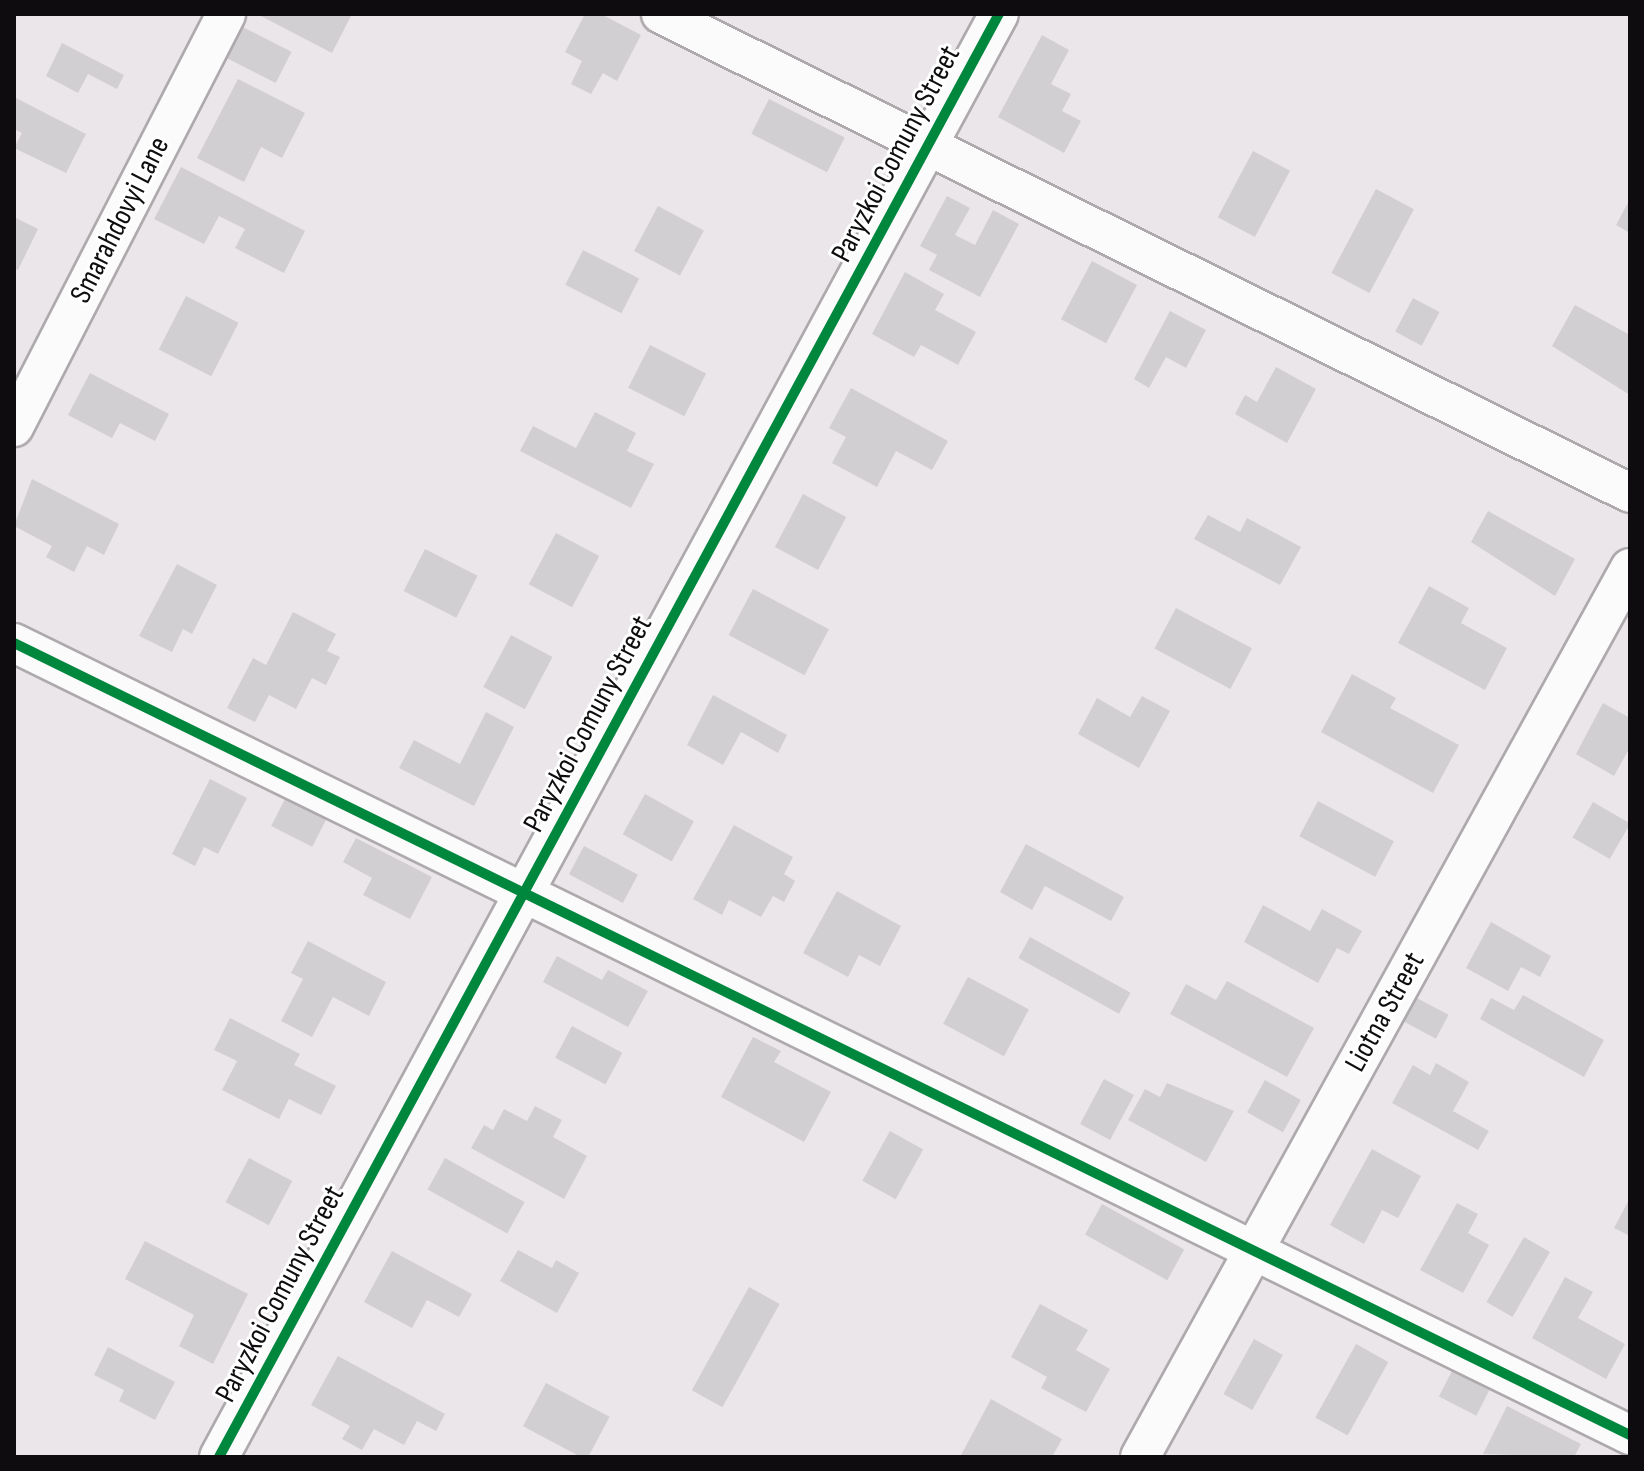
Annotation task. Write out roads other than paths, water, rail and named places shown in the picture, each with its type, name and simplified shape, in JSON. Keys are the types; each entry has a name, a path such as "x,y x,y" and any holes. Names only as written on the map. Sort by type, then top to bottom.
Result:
{"street":[{"name":"Smarahdovyi Lane","path":"14,427 226,14"},
{"path":"661,14 1630,493"},
{"name":"Paryzkoi Comuny Street","path":"219,1457 999,14"},
{"name":"Liotna Street","path":"1140,1457 1630,568"},
{"path":"14,643 1630,1435"}]}
